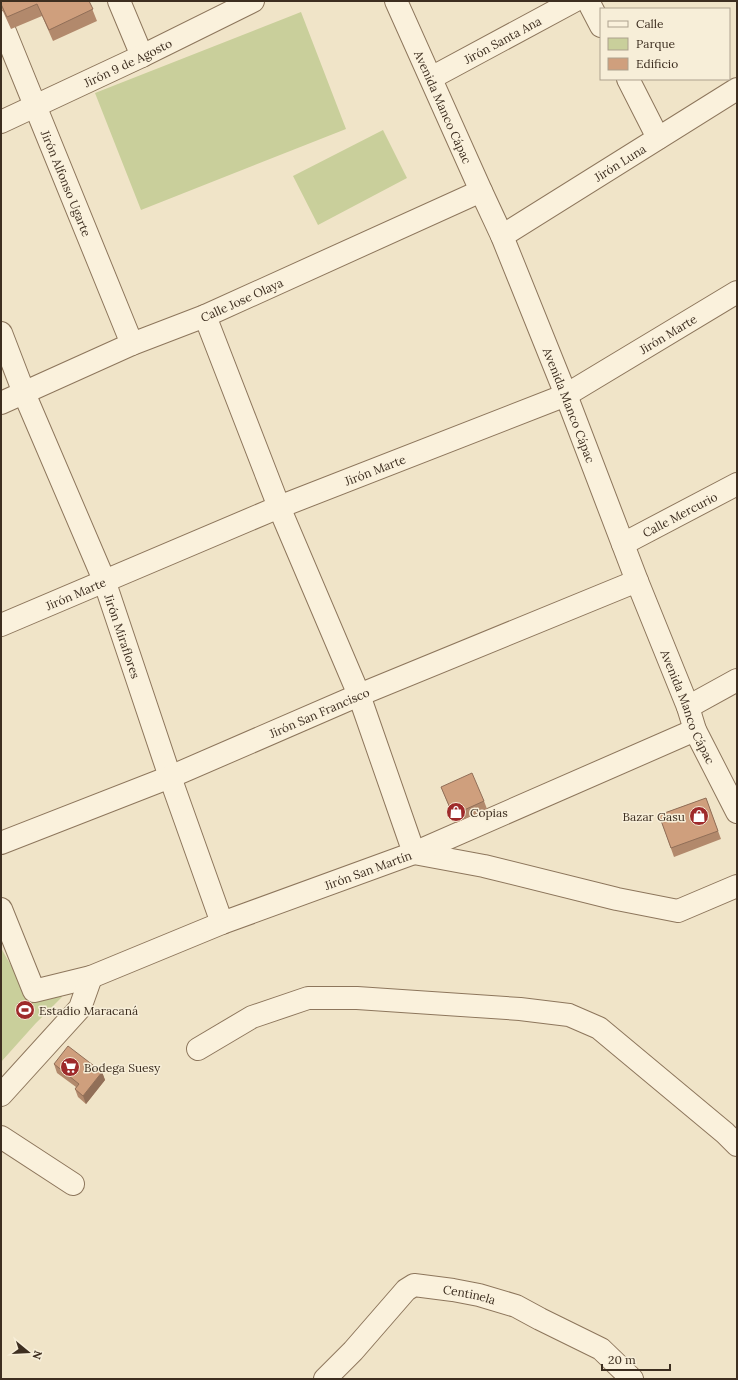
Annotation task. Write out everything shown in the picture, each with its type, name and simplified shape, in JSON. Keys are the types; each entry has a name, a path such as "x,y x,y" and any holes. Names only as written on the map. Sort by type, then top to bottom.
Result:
{"street":[{"path":"119,1 142,56"},
{"name":"Jirón 9 de Agosto","path":"1,122 142,56 253,1"},
{"name":"Avenida Manco Cápac","path":"396,1 502,236 688,707 695,730 737,812"},
{"name":"Jirón Santa Ana","path":"431,78 574,1"},
{"path":"588,1 600,24"},
{"name":"Jirón Alfonso Ugarte","path":"1,22 132,344"},
{"path":"629,80 658,138"},
{"name":"Jirón Luna","path":"502,236 737,89"},
{"name":"Calle Jose Olaya","path":"1,403 132,344 205,316 481,191"},
{"name":"Jirón Marte","path":"1,624 279,507 566,395 737,292"},
{"path":"205,316 279,507 359,695 414,853 484,866 616,899 678,911 737,886"},
{"name":"Jirón Miraflores","path":"1,333 24,393 104,580 170,777 222,923"},
{"name":"Calle Mercurio","path":"623,544 737,484"},
{"name":"Jirón San Francisco","path":"1,843 170,777 359,695 637,581"},
{"path":"688,707 737,680"},
{"name":"Jirón San Martín","path":"1,909 34,991 91,977 222,923 414,853 695,730"},
{"path":"1,1095 80,1008 91,977"},
{"path":"198,1049 252,1017 308,998 357,998 520,1009 569,1015 599,1028 725,1133 737,1145"},
{"path":"1,1137 74,1184"},
{"name":"Centinela","path":"325,1379 353,1351 406,1290 414,1285 479,1295 516,1306 540,1320 602,1349 632,1379"}],"green space":[{"path":"301,12 346,129 141,210 95,93"},
{"path":"383,130 407,178 318,225 293,176"},
{"name":"Estadio Maracaná","path":"1,948 25,990 59,992 62,997 1,1062"}],"building":[{"path":"1,1 89,1 93,9 49,30 37,4 7,17"},
{"path":"472,773 484,801 453,815 441,787"},
{"path":"706,798 718,831 671,848 659,815"},
{"path":"68,1046 102,1072 83,1096 75,1089 79,1084 54,1064"}],"place":[{"name":"Copias","path":"456,812"},
{"name":"Bazar Gasu","path":"699,816"},
{"name":"Estadio Maracaná","path":"25,1010"},
{"name":"Bodega Suesy","path":"70,1067"}]}
